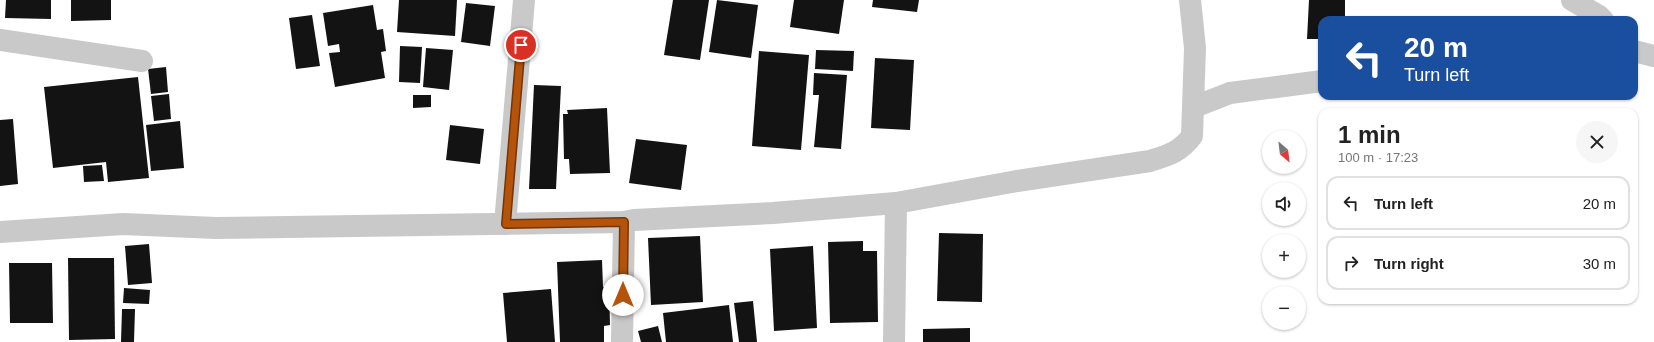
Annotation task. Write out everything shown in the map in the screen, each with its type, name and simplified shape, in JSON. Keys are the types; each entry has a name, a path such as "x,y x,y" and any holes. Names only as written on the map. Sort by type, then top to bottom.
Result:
{"street":[{"path":"506,224 524,0"},
{"path":"0,232 123,224 216,228 624,222 634,220 773,213 896,203 1017,181 1150,161 1169,156 1184,147 1192,136 1195,48 1190,0"},
{"path":"1572,0 1599,16"},
{"path":"0,40 142,60"},
{"path":"1638,52 1654,56"},
{"path":"1194,107 1230,93 1318,82"},
{"path":"894,342 896,203"},
{"path":"622,342 624,222"}],"building":[{"path":"6,0 51,0 51,19 5,18"},
{"path":"71,0 111,0 111,20 71,21"},
{"path":"399,0 457,0 455,36 397,32"},
{"path":"673,0 709,0 700,60 664,55"},
{"path":"717,0 758,5 751,58 709,52"},
{"path":"794,0 844,0 839,34 790,27"},
{"path":"873,0 919,0 917,12 872,7"},
{"path":"1309,0 1345,0 1345,16 1318,16 1318,39 1307,39"},
{"path":"466,3 495,6 490,46 461,42"},
{"path":"373,5 377,30 383,29 386,51 381,52 385,78 335,87 329,53 340,52 339,44 328,46 323,13"},
{"path":"312,15 320,66 296,69 289,18"},
{"path":"400,46 422,47 420,83 399,82"},
{"path":"426,48 453,50 449,90 423,87"},
{"path":"816,50 854,51 853,71 815,69"},
{"path":"759,51 809,55 801,150 752,146"},
{"path":"875,58 914,60 910,130 871,128"},
{"path":"166,67 168,92 151,94 148,69"},
{"path":"814,73 847,75 841,149 814,147 819,95 813,95"},
{"path":"138,77 149,178 108,182 106,162 53,168 44,87"},
{"path":"534,85 561,86 556,189 529,189"},
{"path":"169,94 171,119 154,121 151,96"},
{"path":"413,95 431,95 431,107 413,108"},
{"path":"607,108 610,173 570,174 569,159 564,159 563,114 568,114 567,110"},
{"path":"13,119 18,184 0,186 0,120"},
{"path":"180,121 184,168 151,171 146,125"},
{"path":"450,125 484,129 480,164 446,160"},
{"path":"636,139 687,145 681,190 629,183"},
{"path":"102,165 104,181 84,182 83,166"},
{"path":"939,233 983,234 982,302 937,301"},
{"path":"700,236 703,302 651,305 648,238"},
{"path":"863,241 863,251 877,251 878,322 830,323 828,242"},
{"path":"149,244 152,283 128,285 125,246"},
{"path":"813,246 817,328 774,331 770,249"},
{"path":"68,258 114,258 115,339 69,340"},
{"path":"602,260 603,287 609,287 610,325 604,326 604,342 560,342 557,262"},
{"path":"9,263 52,263 53,323 10,323"},
{"path":"124,288 150,290 149,304 123,303"},
{"path":"551,289 555,342 507,342 503,293"},
{"path":"753,301 757,342 739,342 734,303"},
{"path":"729,305 733,342 666,342 663,313"},
{"path":"122,309 135,309 134,342 121,342"},
{"path":"658,326 662,342 641,342 638,331"},
{"path":"970,328 970,342 923,342 923,329"}],"route":[{"path":"521,45 506,224 624,222 623,295"}]}
